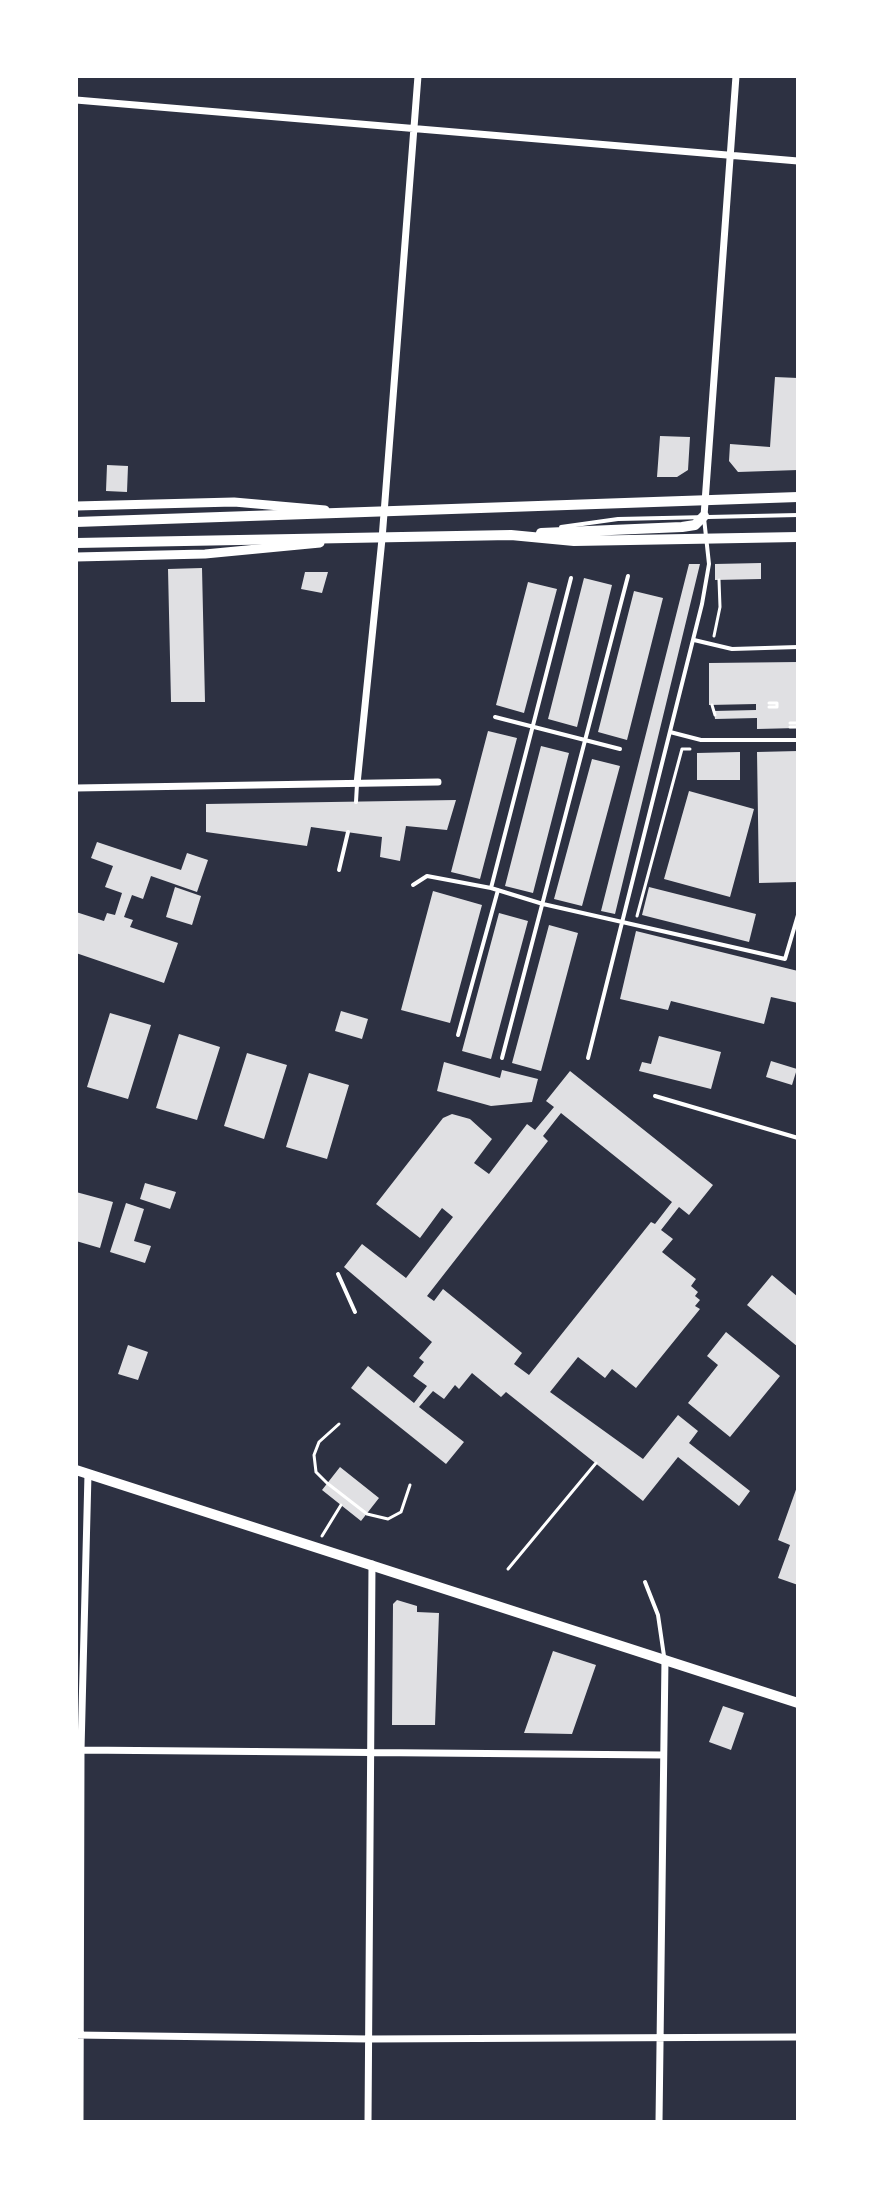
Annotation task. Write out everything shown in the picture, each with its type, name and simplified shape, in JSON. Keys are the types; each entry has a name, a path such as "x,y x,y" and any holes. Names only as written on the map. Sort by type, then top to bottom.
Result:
{"main road":[{"path":"76,522 798,497"},
{"path":"76,543 511,535 682,527 695,525 704,516"},
{"path":"511,535 574,541 798,537"},
{"path":"76,1470 372,1563 798,1703"}],"street":[{"path":"357,784 382,539 418,76"},
{"path":"704,516 702,498 736,76"},
{"path":"76,100 798,161"},
{"path":"76,506 234,502 360,513"},
{"path":"76,557 205,554 354,540"},
{"path":"76,788 438,782"},
{"path":"80,2122 78,1750 88,1474"},
{"path":"368,2122 372,1563"},
{"path":"659,2122 665,1659"},
{"path":"78,1750 663,1755"},
{"path":"78,2035 660,2040 798,2037"}],"lane":[{"path":"588,1058 694,640 709,564 704,516 798,515"},
{"path":"502,1058 628,576"},
{"path":"491,888 571,578"},
{"path":"694,640 732,649 798,647"},
{"path":"495,717 620,749"},
{"path":"669,732 701,740 798,740"},
{"path":"356,802 357,784"},
{"path":"339,870 348,832"},
{"path":"413,885 427,876 491,888 543,904 622,919 785,959 798,915"},
{"path":"458,1035 498,890"},
{"path":"655,1096 798,1138"},
{"path":"338,1274 355,1312"},
{"path":"645,1582 658,1615 665,1659"}],"path":[{"path":"713,644 720,607 719,580"},
{"path":"712,705 715,715"},
{"path":"790,725 798,725"},
{"path":"635,922 682,749 697,749"},
{"path":"339,1424 316,1448 313,1463 321,1478 367,1514 380,1519 397,1517 410,1485"},
{"path":"508,1569 596,1463"},
{"path":"315,1546 341,1505"}],"building":[{"path":"775,377 798,378 798,470 738,472 729,461 730,444 770,447"},
{"path":"660,436 690,437 688,470 677,477 657,477"},
{"path":"107,465 128,466 127,492 106,491"},
{"path":"761,563 761,579 715,580 715,564"},
{"path":"689,564 700,564 615,914 601,911"},
{"path":"202,568 205,702 171,702 168,569"},
{"path":"305,572 328,572 322,593 301,589"},
{"path":"584,578 612,585 577,727 548,719"},
{"path":"528,582 557,589 524,713 496,705"},
{"path":"634,591 663,598 627,740 598,732"},
{"path":"798,662 798,728 757,729 757,718 715,719 714,711 756,710 756,704 709,705 709,663"},
{"path":"488,731 517,738 480,879 451,872"},
{"path":"541,746 569,753 533,893 505,886"},
{"path":"798,751 798,882 759,883 757,752"},
{"path":"740,752 740,780 697,780 697,753"},
{"path":"592,759 620,766 582,906 554,899"},
{"path":"689,791 754,809 730,897 664,879"},
{"path":"456,800 447,830 406,826 400,861 380,857 382,837 311,827 307,846 206,832 206,804"},
{"path":"97,842 181,870 187,853 208,860 197,892 151,876 143,899 132,895 124,917 133,920 130,927 178,943 164,983 76,953 76,912 104,921 107,913 115,915 122,893 105,887 113,866 91,858"},
{"path":"175,887 201,896 192,925 166,917"},
{"path":"649,887 756,914 749,942 642,915"},
{"path":"433,891 482,905 450,1023 401,1010"},
{"path":"499,913 528,921 491,1059 462,1051"},
{"path":"549,925 578,933 541,1071 512,1063"},
{"path":"636,931 798,971 798,1003 771,997 764,1024 671,1001 668,1010 620,999"},
{"path":"341,1011 368,1019 362,1039 335,1031"},
{"path":"110,1013 151,1025 128,1099 87,1087"},
{"path":"179,1034 220,1047 197,1120 156,1108"},
{"path":"659,1036 721,1052 711,1089 639,1071 642,1062 651,1064"},
{"path":"247,1053 287,1065 264,1139 224,1126"},
{"path":"771,1061 797,1069 792,1085 766,1077"},
{"path":"444,1062 500,1078 502,1070 538,1079 532,1102 491,1106 437,1091"},
{"path":"570,1071 713,1185 689,1215 679,1207 661,1230 673,1239 662,1252 696,1279 691,1286 698,1292 695,1296 700,1300 695,1306 700,1309 636,1388 612,1369 605,1378 578,1357 550,1392 643,1459 678,1415 698,1431 689,1443 750,1491 739,1506 678,1457 643,1501 506,1392 501,1397 472,1373 459,1389 455,1385 444,1399 433,1391 419,1407 464,1442 446,1464 351,1388 368,1366 414,1403 427,1386 413,1376 424,1362 419,1358 432,1342 344,1267 362,1244 406,1278 453,1217 442,1208 420,1238 376,1204 443,1118 452,1114 470,1119 492,1139 474,1163 489,1174 527,1124 535,1130 554,1107 546,1101","holes":["561,1113 672,1202 655,1224 651,1222 529,1375 514,1364 522,1353 443,1289 434,1301 427,1296 548,1141 543,1136"]},
{"path":"309,1073 349,1085 327,1159 286,1147"},
{"path":"145,1183 176,1192 170,1209 140,1199"},
{"path":"76,1192 113,1202 100,1248 76,1241"},
{"path":"126,1203 144,1209 134,1241 151,1246 145,1263 110,1252"},
{"path":"772,1275 798,1297 798,1347 747,1305"},
{"path":"726,1332 780,1376 730,1437 688,1403 718,1365 707,1356"},
{"path":"128,1345 148,1352 138,1380 118,1374"},
{"path":"340,1467 379,1498 361,1521 322,1490"},
{"path":"798,1484 798,1585 778,1578 790,1545 778,1540"},
{"path":"397,1600 417,1606 417,1612 439,1613 435,1725 392,1725 393,1604"},
{"path":"553,1651 596,1665 572,1734 524,1733"},
{"path":"723,1706 744,1713 731,1750 709,1742"}]}
